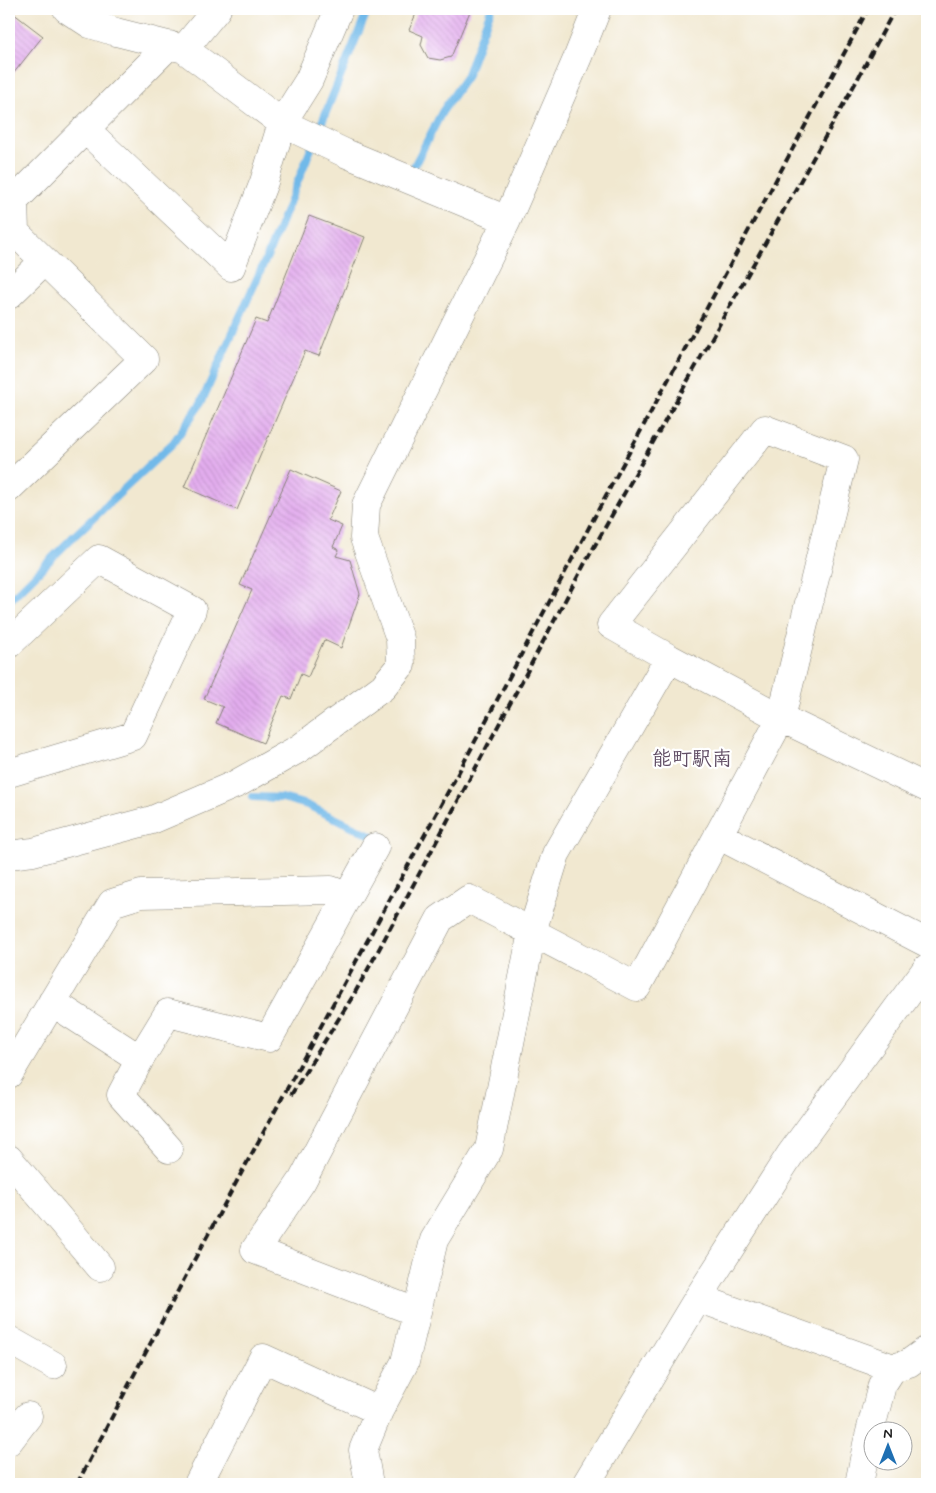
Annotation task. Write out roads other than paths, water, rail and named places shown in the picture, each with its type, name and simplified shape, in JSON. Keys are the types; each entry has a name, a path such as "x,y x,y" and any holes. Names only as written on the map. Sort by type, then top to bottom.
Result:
{"street":[{"path":"67,9 90,24 176,47 282,123 345,153 507,220"},
{"path":"9,488 144,359 15,232 14,201 85,130 217,9"},
{"path":"85,130 231,268 264,182 282,123 308,80 339,9"},
{"path":"9,855 33,852 152,820 236,784 300,748 383,687 401,664 400,639 364,538 366,505 507,220 597,9"},
{"path":"9,295 44,261"},
{"path":"416,1312 255,1250 302,1181 440,919 469,899 637,987 781,718 844,459 764,428 612,625 781,718 927,788"},
{"path":"9,644 99,559 192,610 132,736 9,773"},
{"path":"369,1484 363,1450 405,1362 434,1240 490,1149 532,932 556,854 669,658"},
{"path":"718,835 927,943"},
{"path":"169,1148 121,1095 168,1013 269,1038 375,847"},
{"path":"9,1074 112,903 141,894 331,890 347,896"},
{"path":"586,1484 698,1298 790,1155 927,968"},
{"path":"52,1002 140,1059"},
{"path":"9,1159 100,1267"},
{"path":"698,1298 914,1364"},
{"path":"9,1340 53,1365"},
{"path":"198,1484 263,1358 380,1411"},
{"path":"859,1484 882,1385 914,1364"},
{"path":"9,1441 28,1416"}],"waterway":[{"path":"9,601 72,538 173,443 201,403 269,252 368,9"},
{"path":"413,168 442,112 466,77 491,9"},
{"path":"252,797 282,798 307,805 373,836"}],"railway":[{"path":"77,1484 192,1264 455,779 868,9"},
{"path":"291,1095 353,996 585,563 856,82 895,9"}],"district":[{"name":"能町駅南","path":"692,758"}]}
